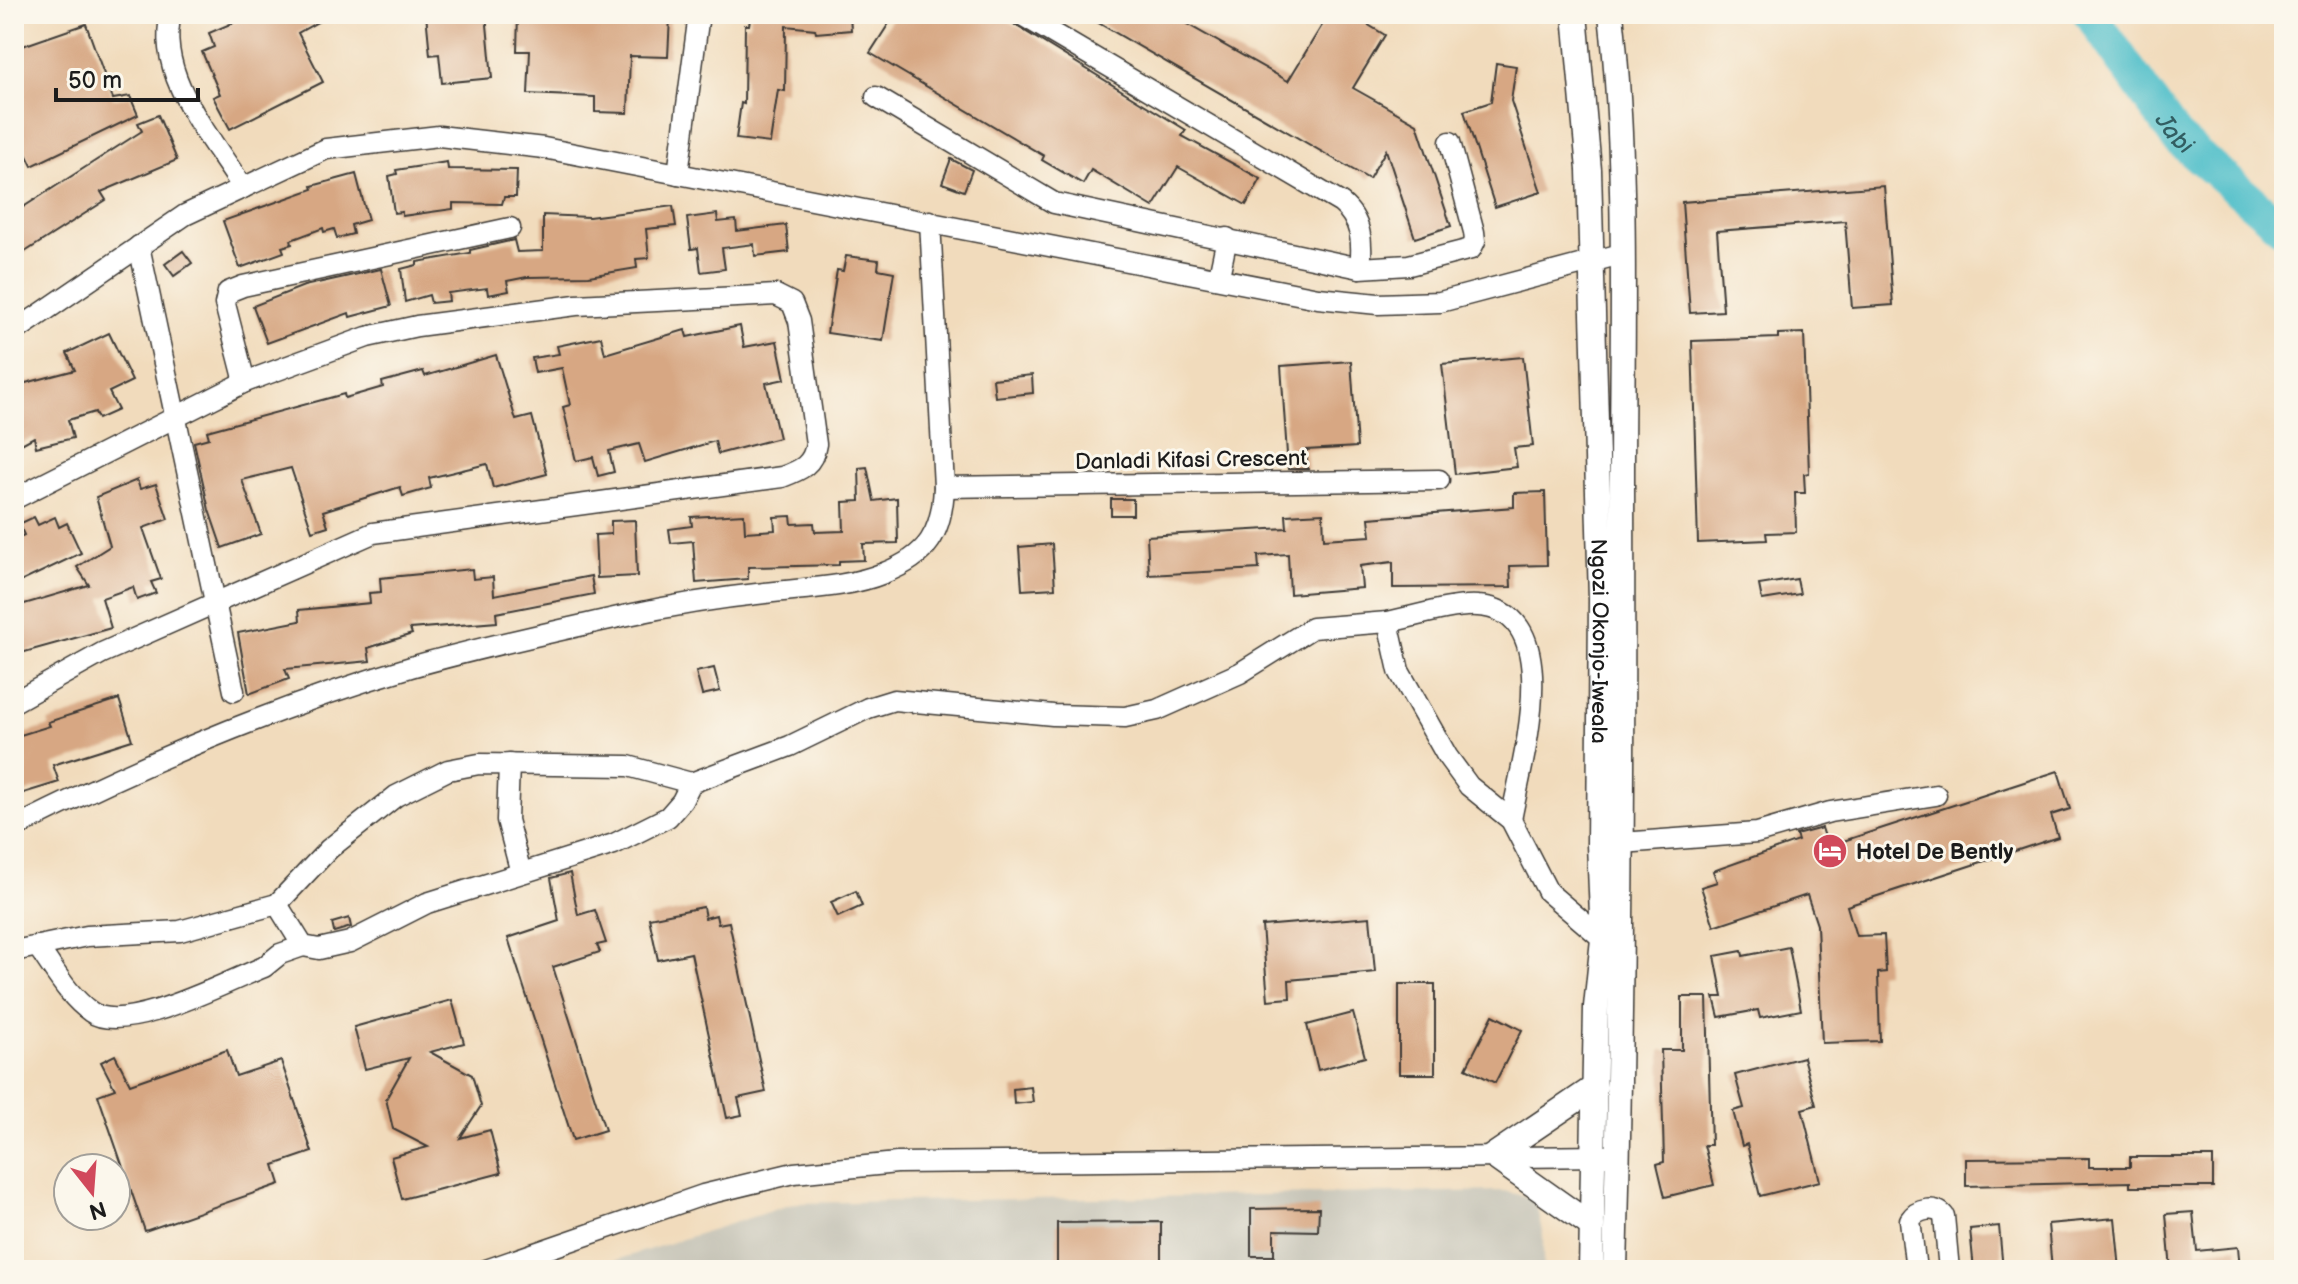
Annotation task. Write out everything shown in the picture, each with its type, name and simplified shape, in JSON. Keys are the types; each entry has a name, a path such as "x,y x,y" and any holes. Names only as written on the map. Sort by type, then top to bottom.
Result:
{"street":[{"path":"171,14 167,29 168,53 178,81 243,188"},
{"path":"678,174 699,14"},
{"path":"1020,14 1341,203 1351,211 1361,236 1360,268"},
{"name":"Ngozi Okonjo-Iweala","path":"1575,14 1589,170 1611,844 1596,1007 1595,1087 1606,1156 1615,1270"},
{"name":"Ngozi Okonjo-Iweala","path":"1591,1270 1592,1226 1606,1156 1621,254 1617,63 1611,14"},
{"path":"876,97 1054,203 1227,238 1333,265 1360,268 1409,265 1471,249 1475,241 1474,232 1450,142"},
{"path":"14,332 185,215 326,149 439,136 544,148 1219,276 1318,298 1378,304 1440,302 1492,291 1590,259 1621,254"},
{"path":"14,828 103,783 255,722 409,668 646,611 837,586 883,574 913,559 936,535 943,511 930,221"},
{"path":"245,382 225,304 228,292 257,282 510,228"},
{"path":"1219,276 1227,238"},
{"path":"139,246 234,691"},
{"path":"14,499 245,382 341,346 417,326 576,305 776,295 792,303 799,321 816,444 814,458 801,470 782,477 373,533 102,653 14,702"},
{"name":"Danladi Kifasi Crescent","path":"944,487 1439,480"},
{"path":"14,951 87,936 180,931 237,912 277,904 329,849 396,796 448,770 479,764 628,766 691,783 790,746 868,708 894,700 1053,715 1125,717 1157,710 1240,673 1312,628 1388,622 1477,606 1502,612 1523,631 1535,681 1530,725 1511,820"},
{"path":"1388,622 1399,671 1447,756 1469,786 1511,820 1548,892 1603,939"},
{"path":"509,764 507,820 521,873"},
{"path":"37,946 73,997 94,1015 116,1020 144,1017 264,967 280,954 303,946 319,949 350,942 427,903 614,844 668,817 682,801 691,783"},
{"path":"1611,844 1757,833 1830,812 1936,795"},
{"path":"277,904 303,946"},
{"path":"1493,1156 1595,1087"},
{"path":"1493,1156 1592,1226"},
{"path":"486,1270 703,1195 794,1173 897,1163 1606,1156"},
{"path":"1916,1270 1910,1220 1919,1211 1935,1210 1944,1216 1949,1270"}],"shaded area":[{"path":"1504,1191 1535,1199 1543,1236 1543,1270 585,1270 796,1203"}],"building":[{"path":"240,14 332,14 298,33 323,82 230,129 213,97 220,94 202,52 214,47 209,33 242,19"},
{"path":"426,14 486,14 492,78 442,83 439,54 430,55"},
{"path":"518,14 670,17 668,57 630,56 628,113 595,112 595,97 528,94 530,51 517,51"},
{"path":"751,14 850,14 851,30 816,33 815,29 786,26 785,91 778,90 770,143 736,139 741,103 744,104 745,25 749,25"},
{"path":"895,14 997,14 1186,130 1182,136 1261,179 1246,205 1178,167 1153,207 1091,170 1083,184 1042,160 1044,156 870,53"},
{"path":"1083,14 1169,14 1288,81 1329,14 1350,14 1385,35 1353,88 1417,124 1451,226 1415,238 1386,150 1369,179"},
{"path":"86,24 113,99 130,96 138,115 32,166 14,129 14,49"},
{"path":"1496,63 1516,66 1511,101 1541,192 1495,207 1464,111 1491,102"},
{"path":"158,115 177,160 101,192 106,200 14,259 14,213 142,131 138,123"},
{"path":"951,159 972,170 964,191 942,183"},
{"path":"447,162 448,169 517,170 516,197 504,197 502,204 453,203 453,209 402,216 402,212 394,213 389,176 397,174 396,170"},
{"path":"356,174 368,220 351,225 353,234 337,238 334,229 324,232 323,228 291,240 292,244 282,247 284,252 240,268 223,221 313,189 312,186"},
{"path":"1884,186 1893,305 1852,308 1845,221 1717,231 1723,311 1690,313 1682,202"},
{"path":"673,206 676,226 646,229 649,258 636,259 637,268 589,276 527,277 507,281 509,291 488,295 487,288 448,293 449,301 431,303 429,295 405,302 401,269 417,265 417,262 470,253 470,250 514,240 517,252 543,251 543,215 589,217"},
{"path":"717,214 718,222 736,220 737,231 786,225 789,252 755,256 754,244 722,248 725,269 701,272 698,248 691,249 687,218"},
{"path":"183,251 192,263 174,276 165,264"},
{"path":"846,256 879,260 878,269 894,272 883,341 827,333 837,270 843,271"},
{"path":"381,269 391,306 350,317 349,313 267,343 253,306 304,286"},
{"path":"740,326 744,347 777,341 785,379 766,383 779,438 718,454 715,441 645,462 639,444 609,451 614,472 598,476 593,457 576,461 563,407 570,405 562,368 535,373 532,358 559,354 557,346 601,337 605,354 685,330 687,337"},
{"path":"109,333 132,381 109,392 118,410 98,419 95,412 68,420 73,438 36,447 34,437 14,448 14,386 75,370 67,353"},
{"path":"1804,333 1809,473 1804,474 1805,493 1795,493 1796,532 1766,533 1767,540 1698,543 1692,341 1778,338 1778,334"},
{"path":"496,355 516,420 532,416 547,474 493,488 487,464 429,478 431,488 403,496 400,487 323,511 328,526 312,531 291,468 242,480 261,534 222,548 209,510 194,442 209,438 207,431 344,394 345,398 383,387 382,382 423,371 425,376"},
{"path":"1523,357 1533,446 1514,448 1517,467 1455,474 1442,364"},
{"path":"1351,361 1357,447 1306,450 1308,469 1288,469 1281,366"},
{"path":"1032,375 1033,393 995,397 993,379"},
{"path":"867,467 874,501 897,498 898,543 863,544 864,560 839,561 839,565 748,567 748,579 696,583 693,541 671,543 669,529 692,526 691,517 744,514 745,532 775,530 774,517 791,516 792,524 814,523 815,532 844,531 843,502 860,501 859,468"},
{"path":"137,480 140,489 156,484 168,519 143,528 161,579 151,582 156,593 137,600 133,587 102,598 111,628 14,655 14,607 89,585 77,567 110,546 96,497"},
{"path":"1545,492 1547,565 1510,566 1511,587 1393,588 1393,562 1360,566 1362,588 1290,594 1288,554 1258,556 1259,569 1149,575 1147,536 1287,528 1286,515 1323,513 1324,539 1371,536 1369,518 1514,507 1514,493"},
{"path":"1111,499 1133,499 1133,515 1111,515"},
{"path":"34,517 38,525 55,517 59,527 67,523 81,553 14,585 14,540 24,535 19,524"},
{"path":"635,520 637,576 597,578 595,535 611,534 611,521"},
{"path":"1052,544 1055,588 1022,590 1019,547"},
{"path":"472,569 473,579 493,577 494,595 591,576 594,594 496,613 497,622 410,629 412,634 368,648 370,661 285,669 289,679 249,694 238,633 300,621 299,610 370,603 369,593 381,592 380,578"},
{"path":"1797,579 1800,594 1762,600 1759,585"},
{"path":"714,668 720,691 702,695 696,672"},
{"path":"119,699 132,740 53,765 59,782 14,796 14,737 50,726 48,722"},
{"path":"2058,771 2070,809 2051,815 2058,837 1847,906 1856,936 1884,935 1886,972 1878,973 1880,1041 1822,1043 1817,925 1807,895 1714,926 1701,887 1717,882 1713,871 1798,841 1796,835 1822,828 1828,846"},
{"path":"570,873 578,915 595,910 606,943 597,945 600,952 553,967 605,1130 573,1140 508,938 559,921 551,878"},
{"path":"856,891 862,906 838,917 831,902"},
{"path":"703,907 705,918 716,915 718,924 729,922 766,1092 738,1098 742,1115 727,1118 691,953 658,960 649,918"},
{"path":"1370,917 1375,972 1289,980 1290,998 1268,1000 1262,926"},
{"path":"349,918 351,927 334,932 332,923"},
{"path":"1789,947 1801,1010 1760,1018 1758,1010 1719,1017 1714,997 1723,997 1715,956 1742,951 1743,956"},
{"path":"1399,984 1435,984 1435,1074 1399,1074"},
{"path":"1682,997 1707,997 1711,1145 1704,1145 1714,1185 1665,1197 1657,1164 1664,1162 1661,1050 1682,1050"},
{"path":"452,1000 464,1043 430,1052 472,1075 481,1106 460,1138 490,1130 501,1173 402,1199 391,1157 428,1147 393,1129 386,1099 409,1058 365,1069 354,1027"},
{"path":"1353,1013 1365,1057 1318,1070 1307,1025"},
{"path":"1493,1015 1522,1030 1495,1083 1466,1068"},
{"path":"227,1050 236,1076 281,1061 312,1152 274,1165 280,1184 145,1231 132,1193 132,1152 118,1152 98,1095 115,1089 101,1062 115,1055 130,1084"},
{"path":"1803,1057 1816,1105 1802,1109 1820,1181 1760,1196 1747,1144 1742,1146 1733,1111 1744,1108 1735,1075"},
{"path":"1031,1087 1033,1102 1014,1104 1013,1089"},
{"path":"2130,1157 2213,1157 2213,1187 2130,1187 2130,1182 1966,1186 1966,1159 2089,1158 2089,1167 2130,1167"},
{"path":"1319,1208 1318,1231 1274,1230 1274,1256 1251,1256 1251,1209"},
{"path":"2193,1212 2197,1251 2238,1247 2240,1270 2171,1270 2166,1214"},
{"path":"2115,1218 2120,1270 2052,1270 2048,1224"},
{"path":"1161,1222 1161,1270 1057,1270 1057,1223"},
{"path":"1999,1226 2003,1270 1974,1270 1970,1229"}],"waterway":[{"name":"Jabi","path":"2090,14 2176,137 2284,229"}],"place":[{"name":"Hotel De Bently","path":"1830,851"}]}
